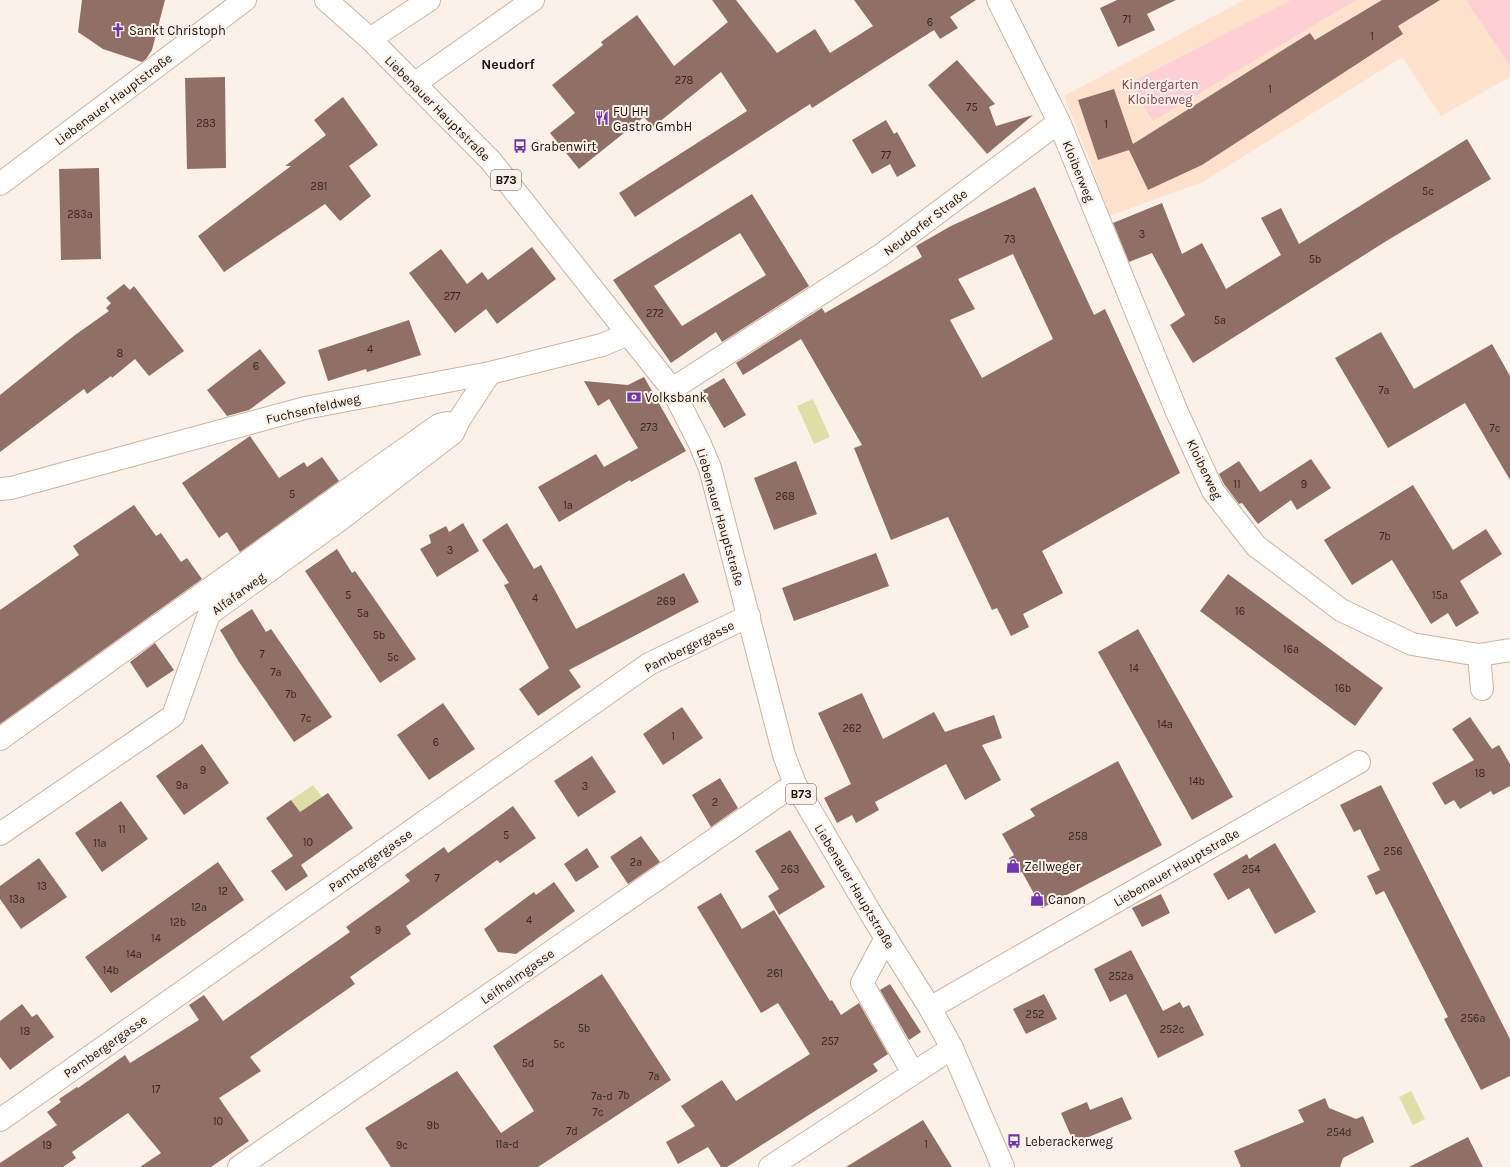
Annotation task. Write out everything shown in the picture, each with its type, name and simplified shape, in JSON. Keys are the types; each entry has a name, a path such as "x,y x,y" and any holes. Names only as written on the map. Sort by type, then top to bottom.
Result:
{"street":[{"name":"Liebenauer Hauptstraße","path":"0,184 245,0"},
{"name":"Liebenauer Hauptstraße","path":"326,0 370,39 491,161 672,390 699,442 710,468 750,616 784,755 795,784 886,938 930,1008 952,1048 1003,1167"},
{"path":"370,39 428,0"},
{"path":"414,84 533,0"},
{"path":"998,0 1059,122"},
{"name":"Neudorfer Straße","path":"672,390 881,255 1059,122"},
{"name":"Kloiberweg","path":"1059,122 1177,412 1213,491 1256,546 1341,610 1412,644 1479,654 1510,650"},
{"name":"Fuchsenfeldweg","path":"0,490 305,408 490,373 614,342 628,334"},
{"name":"Alfafarweg","path":"0,834 173,716 209,614 342,518 453,433 459,420 490,373"},
{"name":"Alfafarweg","path":"0,739 439,425 459,420"},
{"name":"Pambergergasse","path":"0,1120 649,664 750,616"},
{"path":"1479,654 1482,689"},
{"name":"Liebenauer Hauptstraße","path":"930,1008 1359,762"},
{"name":"Leifhelmgasse","path":"239,1167 795,784"},
{"path":"886,938 862,983 913,1073"},
{"path":"770,1167 952,1048"}],"shaded area":[{"name":"Kindergarten Kloiberweg","path":"1244,0 1510,0 1510,77 1441,116 1402,57 1203,182 1109,216 1090,161 1064,96"},
{"path":"813,399 830,437 814,444 797,406"},
{"path":"313,785 322,797 300,812 291,800"},
{"path":"1411,1091 1425,1119 1413,1125 1399,1097"}],"green space":[{"name":"Kindergarten Kloiberweg","path":"1291,0 1356,0 1153,121 1130,83"},
{"path":"1466,0 1510,0 1510,66"}],"building":[{"name":"Sankt Christoph","path":"82,0 165,0 152,50 146,59 142,62 103,49 78,32"},
{"path":"712,0 736,0 777,53 815,29 830,53 873,26 854,0 976,0 950,17 958,28 940,39 934,30 812,108 810,104 635,217 619,193 747,111 721,72 653,127 644,117 579,169 550,133 575,113 552,85 603,45 601,42 637,15 674,66 728,22"},
{"path":"1117,0 1176,0 1147,14 1155,30 1118,47 1100,8"},
{"name":"Kindergarten Kloiberweg","path":"1382,0 1440,0 1398,26 1403,34 1202,165 1148,190 1129,150 1098,160 1078,100 1114,89 1133,144 1310,33 1315,40"},
{"path":"957,60 995,104 989,107 996,126 1033,115 987,154 928,85"},
{"path":"225,77 226,168 187,169 185,78"},
{"path":"343,97 378,145 349,166 371,196 340,221 325,204 224,272 198,236 291,166 285,166 326,135 314,120"},
{"path":"886,120 894,134 897,132 916,166 897,177 890,164 872,174 852,140"},
{"path":"1467,139 1491,179 1388,240 1193,363 1170,325 1185,315 1152,253 1129,262 1113,223 1162,203 1182,254 1202,243 1226,289 1281,255 1261,218 1281,208 1299,244"},
{"path":"99,168 101,259 61,260 59,169"},
{"path":"1035,187 1094,315 1105,309 1180,473 1042,551 1063,593 1023,614 1029,627 1011,636 997,608 992,610 948,517 891,540 854,448 862,445 801,339 743,375 736,363 822,308 825,313 922,257 916,246 951,226","holes":["1013,254 1053,339 982,378 950,320 975,309 958,279"]},
{"path":"752,194 809,286 722,342 716,332 671,363 613,280","holes":["740,233 766,275 682,326 654,286"]},
{"path":"532,247 556,279 497,324 486,309 455,333 409,273 441,249 467,284 482,272 488,280"},
{"path":"124,284 130,290 134,286 184,351 149,376 135,359 112,378 111,376 87,394 84,389 0,452 0,395 75,335 109,311 106,308 111,303 106,298"},
{"path":"409,320 421,355 367,372 366,369 328,381 318,350"},
{"path":"1381,332 1414,389 1492,344 1510,376 1510,480 1465,403 1388,448 1335,358"},
{"path":"260,349 286,383 249,410 227,416 207,390"},
{"path":"644,377 686,451 631,482 630,480 559,522 538,487 596,454 604,467 638,448 609,399 598,406 584,381 628,385"},
{"path":"724,378 746,415 724,428 702,391"},
{"path":"250,436 279,478 304,462 307,467 322,457 339,481 240,552 227,532 219,538 182,483"},
{"path":"1311,459 1331,488 1297,510 1291,500 1258,524 1242,503 1239,504 1224,484 1219,474 1239,461 1260,492"},
{"path":"796,461 817,514 774,530 754,478"},
{"path":"1413,485 1453,550 1486,529 1502,554 1460,581 1479,613 1456,627 1448,613 1431,624 1392,560 1352,585 1324,540"},
{"path":"134,505 156,536 161,533 181,562 187,558 202,579 0,724 0,610 79,555 73,546"},
{"path":"463,523 479,551 437,577 420,549 431,543 429,535 446,526 449,532"},
{"path":"507,523 534,569 541,565 576,629 684,573 699,602 569,670 581,687 538,716 519,689 549,668 504,585 509,583 482,540"},
{"path":"337,549 352,573 355,571 416,659 380,683 305,571"},
{"path":"876,553 889,586 794,621 782,588"},
{"path":"1228,574 1383,688 1355,726 1200,611"},
{"path":"252,609 266,632 271,629 332,717 294,742 239,662 220,630"},
{"path":"1138,629 1233,797 1192,820 1098,652"},
{"path":"155,643 174,670 147,688 130,662"},
{"path":"862,693 883,739 934,712 945,732 994,715 1002,738 982,745 1001,780 965,800 946,764 875,802 879,810 856,823 852,815 837,823 824,798 851,784 818,713"},
{"path":"443,703 475,749 429,780 397,735"},
{"path":"682,707 703,738 663,765 643,734"},
{"path":"1470,717 1492,749 1499,745 1510,764 1510,786 1493,795 1491,791 1460,809 1454,800 1445,805 1432,783 1474,760 1452,729"},
{"path":"202,744 229,783 184,815 156,776"},
{"path":"592,756 616,792 578,817 554,781"},
{"path":"1118,761 1162,845 1042,908 1022,872 1017,874 1009,858 1014,855 1002,834 1035,816 1030,809"},
{"path":"720,778 738,808 711,827 692,795"},
{"path":"1381,785 1510,1039 1510,1076 1481,1090 1444,1019 1448,1017 1384,891 1376,895 1367,876 1380,870 1360,829 1354,832 1340,805"},
{"path":"328,793 353,828 301,865 308,876 286,891 271,871 293,856 266,818 291,800 300,812"},
{"path":"121,801 148,839 102,872 75,833"},
{"path":"513,806 536,838 500,863 497,860 406,926 411,934 350,977 355,984 250,1057 261,1071 219,1098 249,1141 211,1167 140,1167 161,1153 128,1113 72,1152 76,1158 63,1167 0,1167 0,1163 57,1125 47,1112 61,1102 59,1099 77,1087 78,1088 125,1055 130,1063 199,1020 189,1005 204,995 223,1021 350,932 346,927 410,881 405,875 444,847 448,853"},
{"path":"790,830 825,887 779,915 768,896 779,889 755,851"},
{"path":"641,836 660,862 628,884 610,857"},
{"path":"1275,843 1316,912 1275,934 1249,888 1228,900 1213,874 1247,854 1249,859"},
{"path":"587,848 599,867 576,882 564,864"},
{"path":"39,858 67,897 21,929 0,899 0,886"},
{"path":"218,862 244,900 111,993 85,957"},
{"path":"554,882 575,911 516,954 498,952 484,929 534,892 536,895"},
{"path":"721,893 742,929 774,910 830,1001 832,1000 841,1015 859,1003 888,1054 873,1064 878,1071 727,1167 721,1167 708,1147 678,1164 666,1142 695,1126 681,1106 722,1080 736,1101 810,1054 778,1003 761,1013 697,907"},
{"path":"1161,894 1170,913 1142,927 1132,908"},
{"path":"1131,950 1163,1011 1180,1002 1183,1008 1189,1005 1204,1035 1158,1058 1126,994 1110,1002 1094,969"},
{"path":"602,974 671,1080 538,1167 391,1167 365,1128 457,1071 501,1133 534,1111 493,1046"},
{"path":"890,984 921,1032 909,1040 880,990"},
{"path":"1044,994 1057,1019 1026,1034 1013,1009"},
{"path":"22,1004 32,1017 37,1014 54,1037 10,1070 0,1057 0,1021"},
{"path":"1122,1097 1132,1119 1074,1143 1061,1113 1087,1102 1090,1110"},
{"path":"1325,1098 1329,1108 1356,1119 1363,1116 1374,1142 1343,1158 1340,1167 1241,1167 1234,1151 1304,1122 1298,1110"},
{"path":"923,1120 952,1167 846,1167"},
{"path":"1468,1137 1483,1167 1409,1167"}],"place":[{"name":"Sankt Christoph","path":"118,30"},
{"name":"FU HH Gastro GmbH","path":"602,118"},
{"name":"Grabenwirt","path":"520,146"},
{"name":"Volksbank","path":"634,397"},
{"name":"Zellweger","path":"1013,866"},
{"name":"Canon","path":"1037,899"},
{"name":"Leberackerweg","path":"1014,1141"}],"district":[{"name":"Neudorf","path":"508,64"}]}
